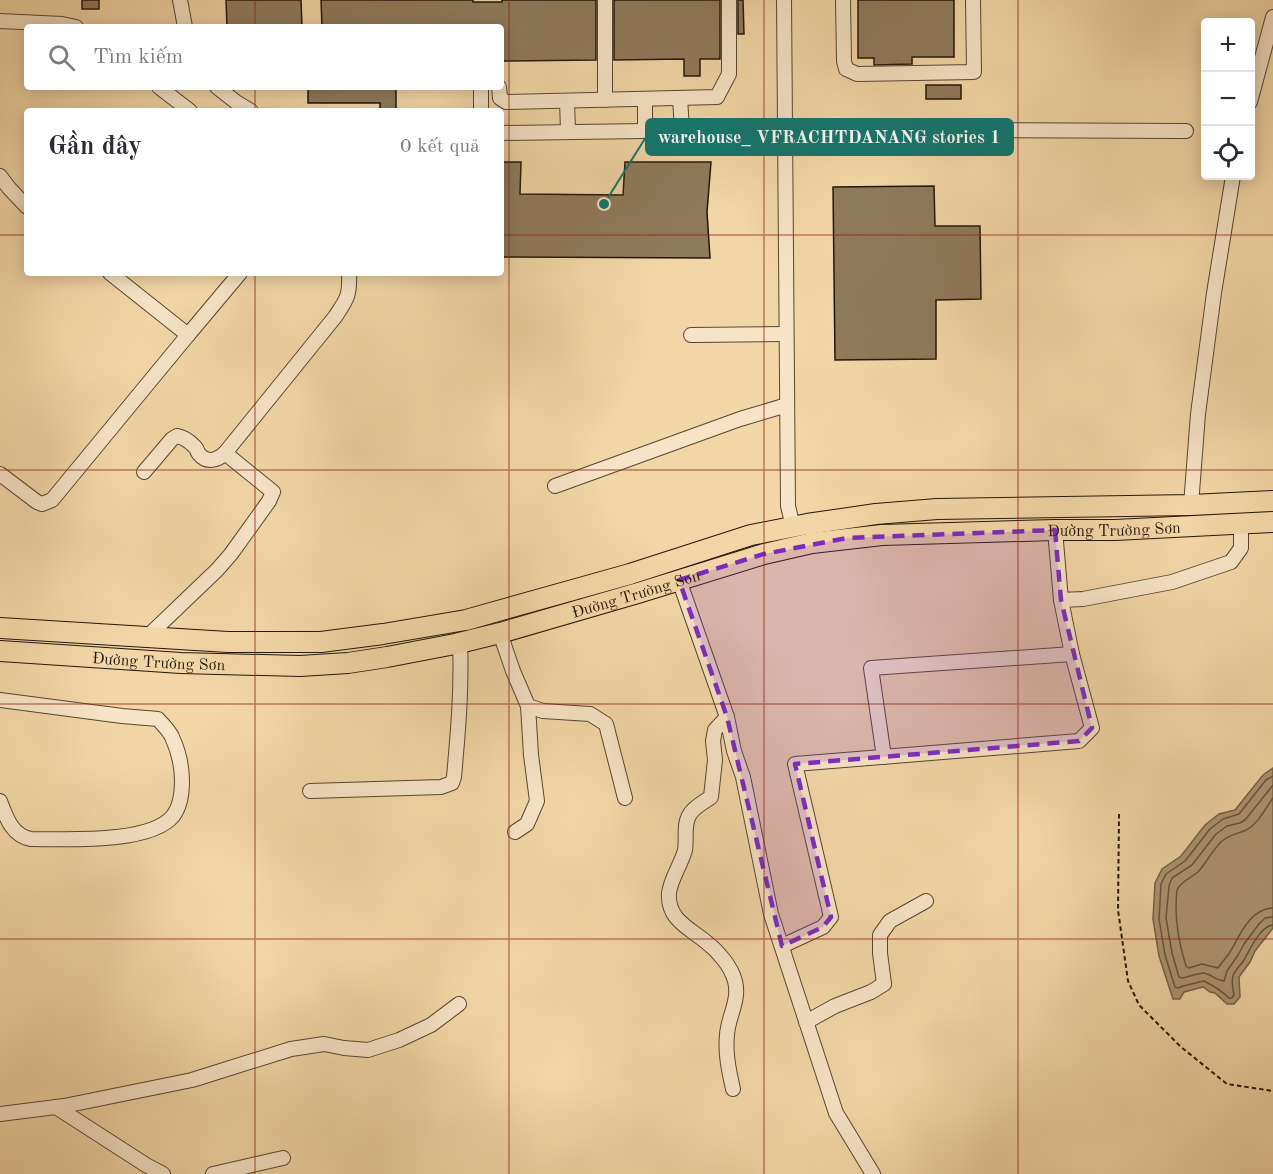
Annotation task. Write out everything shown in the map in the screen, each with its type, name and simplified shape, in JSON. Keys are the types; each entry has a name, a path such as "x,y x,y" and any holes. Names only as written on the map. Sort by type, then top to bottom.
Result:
{"highway":[{"name":"Đường Trường Sơn","path":"0,628 228,642 330,641 466,620 630,574 751,535 876,514 937,509 1191,505 1273,501"},
{"name":"Đường Trường Sơn","path":"0,651 181,663 300,666 339,664 377,659 500,633 764,554 812,543 882,535 1115,530 1273,522"}],"street":[{"path":"180,0 184,24"},
{"path":"605,0 605,100"},
{"path":"499,90 500,98 506,102 717,97 729,74 729,0"},
{"path":"784,0 788,506 793,527"},
{"path":"843,0 844,61 846,69 857,74 974,72 973,0"},
{"path":"1255,87 1273,17"},
{"path":"0,21 62,24"},
{"path":"163,90 186,108"},
{"path":"221,90 246,108"},
{"path":"481,90 481,108"},
{"path":"680,98 682,130"},
{"path":"645,99 645,130"},
{"path":"567,101 568,131"},
{"path":"504,133 784,129 1186,131"},
{"path":"0,176 24,204"},
{"path":"1191,505 1198,414 1232,180"},
{"path":"114,276 188,335"},
{"path":"0,474 37,502 42,504 52,500 237,276"},
{"path":"144,472 177,436 182,437 195,447 202,457 207,459 218,459 225,453 335,317 347,299 349,276"},
{"path":"691,335 786,334"},
{"path":"555,486 787,405"},
{"path":"147,637 231,554 273,492 225,453"},
{"path":"1061,600 1083,599 1172,582 1231,562 1241,548 1241,525"},
{"path":"782,946 823,927 831,917 795,764 1079,741 1092,728 1072,654 1061,600 1055,530"},
{"path":"679,580 727,717 734,751 743,777 771,914 806,1022 836,1113 873,1174"},
{"path":"500,633 528,706 537,801 527,824 515,832"},
{"path":"310,791 441,787 452,783 460,699 460,643"},
{"path":"884,757 871,668 1072,654"},
{"path":"0,700 158,719 171,736 182,770 182,794 173,816 158,828 138,834 86,840 22,838 8,823 0,801"},
{"path":"528,706 543,711 590,714 606,724 625,798"},
{"path":"727,717 715,730 711,797 690,814 687,821 684,853 670,886 669,895 670,904 677,919 723,959 734,979 736,1000 726,1044 733,1089"},
{"path":"806,1022 884,984 880,935 890,921 926,901"},
{"path":"0,1114 56,1107 192,1080 291,1049 324,1044 368,1050 399,1040 431,1025 459,1004"},
{"path":"56,1107 163,1174"},
{"path":"213,1174 283,1158"}],"path":[{"path":"1119,814 1119,910 1128,981 1139,1005 1181,1047 1227,1084 1273,1091"}],"highlighted area":[{"path":"1055,530 1061,600 1092,728 1079,741 795,764 831,917 823,927 782,946 727,717 679,580 764,554 847,538"}],"water":[{"path":"1273,768 1273,928 1239,977 1240,997 1234,1004 1227,1004 1215,993 1203,987 1184,992 1180,999 1173,999 1159,956 1153,919 1155,883 1162,869 1181,856 1205,825 1219,814 1235,810 1263,775"}],"building":[{"path":"82,0 99,0 99,9 82,9"},
{"path":"226,0 301,0 302,24 227,24"},
{"path":"321,0 502,2 502,0 596,0 596,60 504,61 504,24 322,24"},
{"path":"614,0 720,0 720,59 700,59 700,76 684,76 684,59 614,60"},
{"path":"738,0 743,0 744,34 738,34"},
{"path":"858,0 954,0 954,57 912,57 912,64 874,65 874,58 858,58"},
{"path":"926,85 961,85 961,99 926,99"},
{"path":"308,90 396,90 396,108 380,108 380,103 308,103"},
{"path":"504,162 521,162 520,194 623,195 625,162 711,162 707,212 710,258 504,257"},
{"path":"934,186 935,226 980,226 981,299 936,300 936,359 835,360 833,187"}],"place":[{"name":"warehouse_ VFRACHTDANANG stories 1","path":"604,204"}]}
